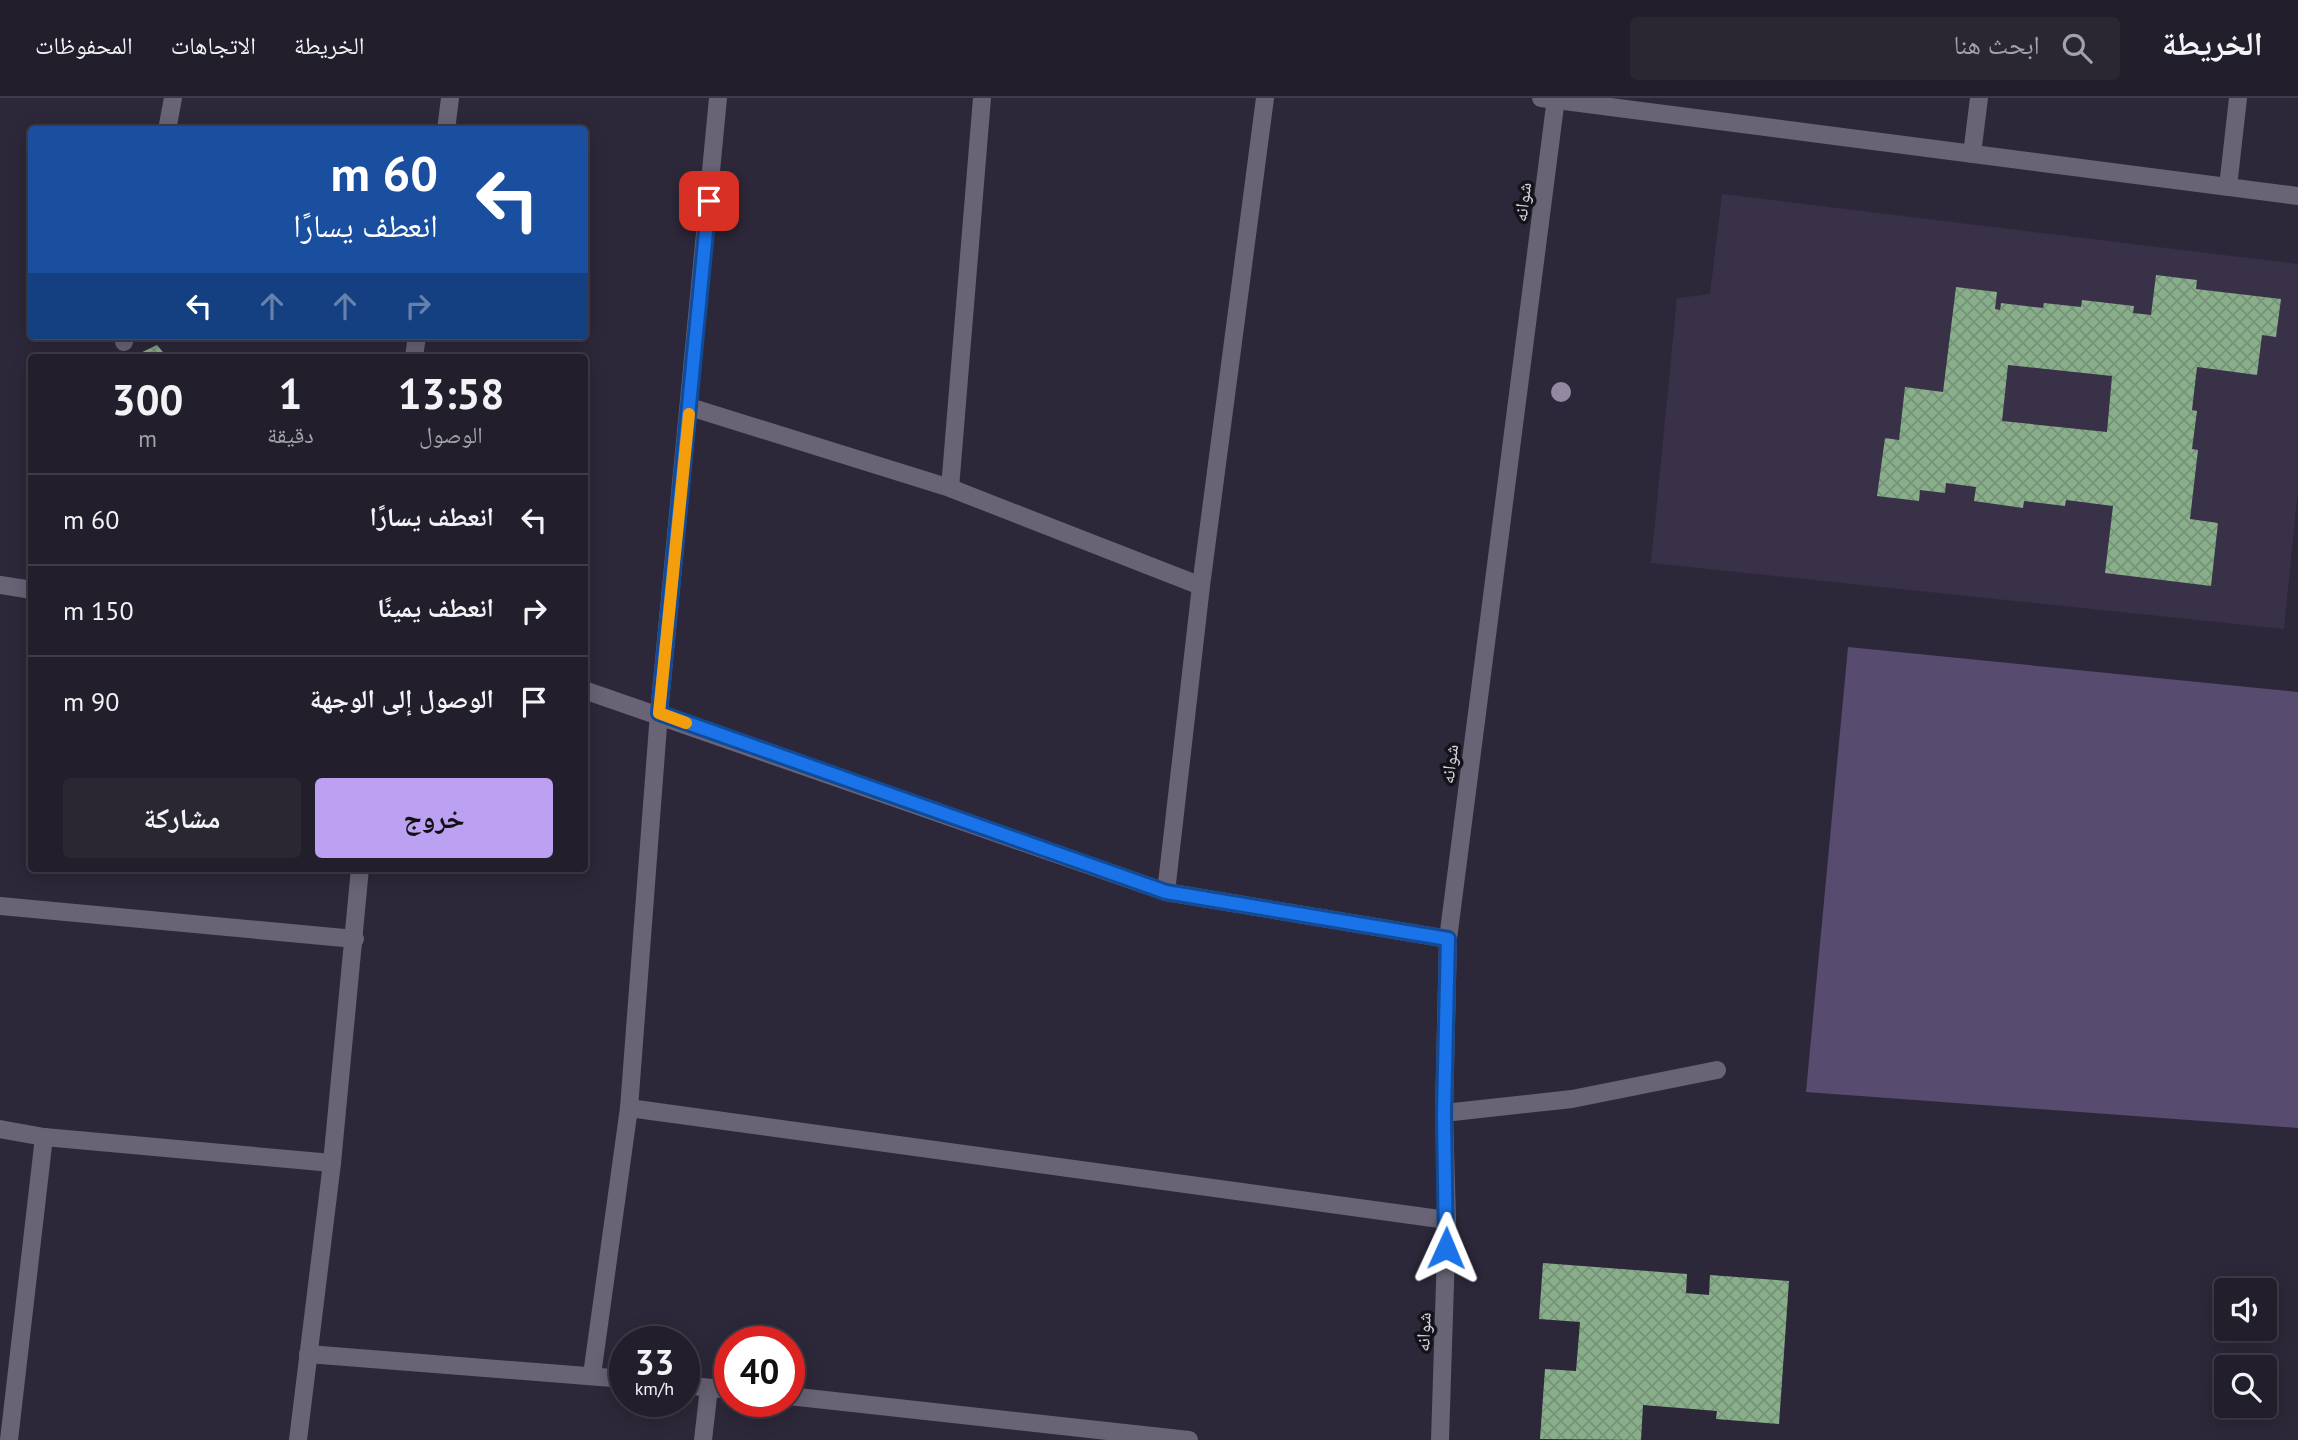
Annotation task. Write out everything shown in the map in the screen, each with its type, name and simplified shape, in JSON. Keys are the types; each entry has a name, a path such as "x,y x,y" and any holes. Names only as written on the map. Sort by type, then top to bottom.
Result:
{"street":[{"path":"168,126 173,98"},
{"path":"446,126 450,98"},
{"path":"592,1375 629,1108 659,713 718,98"},
{"path":"950,488 982,98"},
{"path":"1166,892 1201,586 1265,98"},
{"path":"1972,153 1979,98"},
{"path":"2228,187 2238,98"},
{"path":"1551,99 2298,196"},
{"name":"شوانە","path":"1440,1440 1447,1220 1444,1113 1448,939 1551,99"},
{"path":"690,407 950,488 1201,586"},
{"path":"0,585 28,589"},
{"path":"588,691 659,713 1166,892 1448,939"},
{"path":"298,1440 332,1163 360,872"},
{"path":"0,906 355,939"},
{"path":"1444,1113 1572,1099 1717,1070"},
{"path":"629,1108 1447,1220"},
{"path":"0,1129 44,1137 332,1163"},
{"path":"9,1440 44,1137"},
{"path":"308,1354 609,1377"},
{"path":"700,1387 714,1388"},
{"path":"704,1440 709,1388"},
{"path":"805,1398 1189,1440"}],"shaded area":[{"path":"1722,194 2298,264 2298,489 2284,629 1651,563 1677,298 1710,294"},
{"path":"1848,647 2298,692 2298,1128 1806,1092"}],"building":[{"path":"2156,275 2197,280 2196,289 2281,299 2276,337 2262,335 2257,375 2197,367 2192,410 2197,411 2192,449 2198,450 2190,519 2218,523 2211,586 2105,573 2113,506 2066,500 2065,506 2024,501 2023,508 1974,501 1976,487 1946,483 1945,493 1920,490 1919,501 1877,496 1885,438 1899,440 1905,387 1943,392 1956,287 1997,292 1995,309 2000,310 2001,303 2043,308 2044,303 2081,307 2082,300 2134,306 2133,313 2151,315","holes":["2008,365 2112,376 2107,432 2002,421"]},
{"path":"157,345 164,354 138,354"},
{"path":"1543,1263 1687,1274 1686,1293 1709,1295 1710,1275 1789,1281 1779,1424 1716,1419 1717,1411 1643,1405 1641,1440 1540,1439 1545,1369 1576,1371 1580,1322 1539,1319"}],"slow traffic":[{"path":"686,723 659,713 689,414"}],"route":[{"path":"709,201 659,713 1166,892 1448,939 1444,1113 1446,1248"}]}
